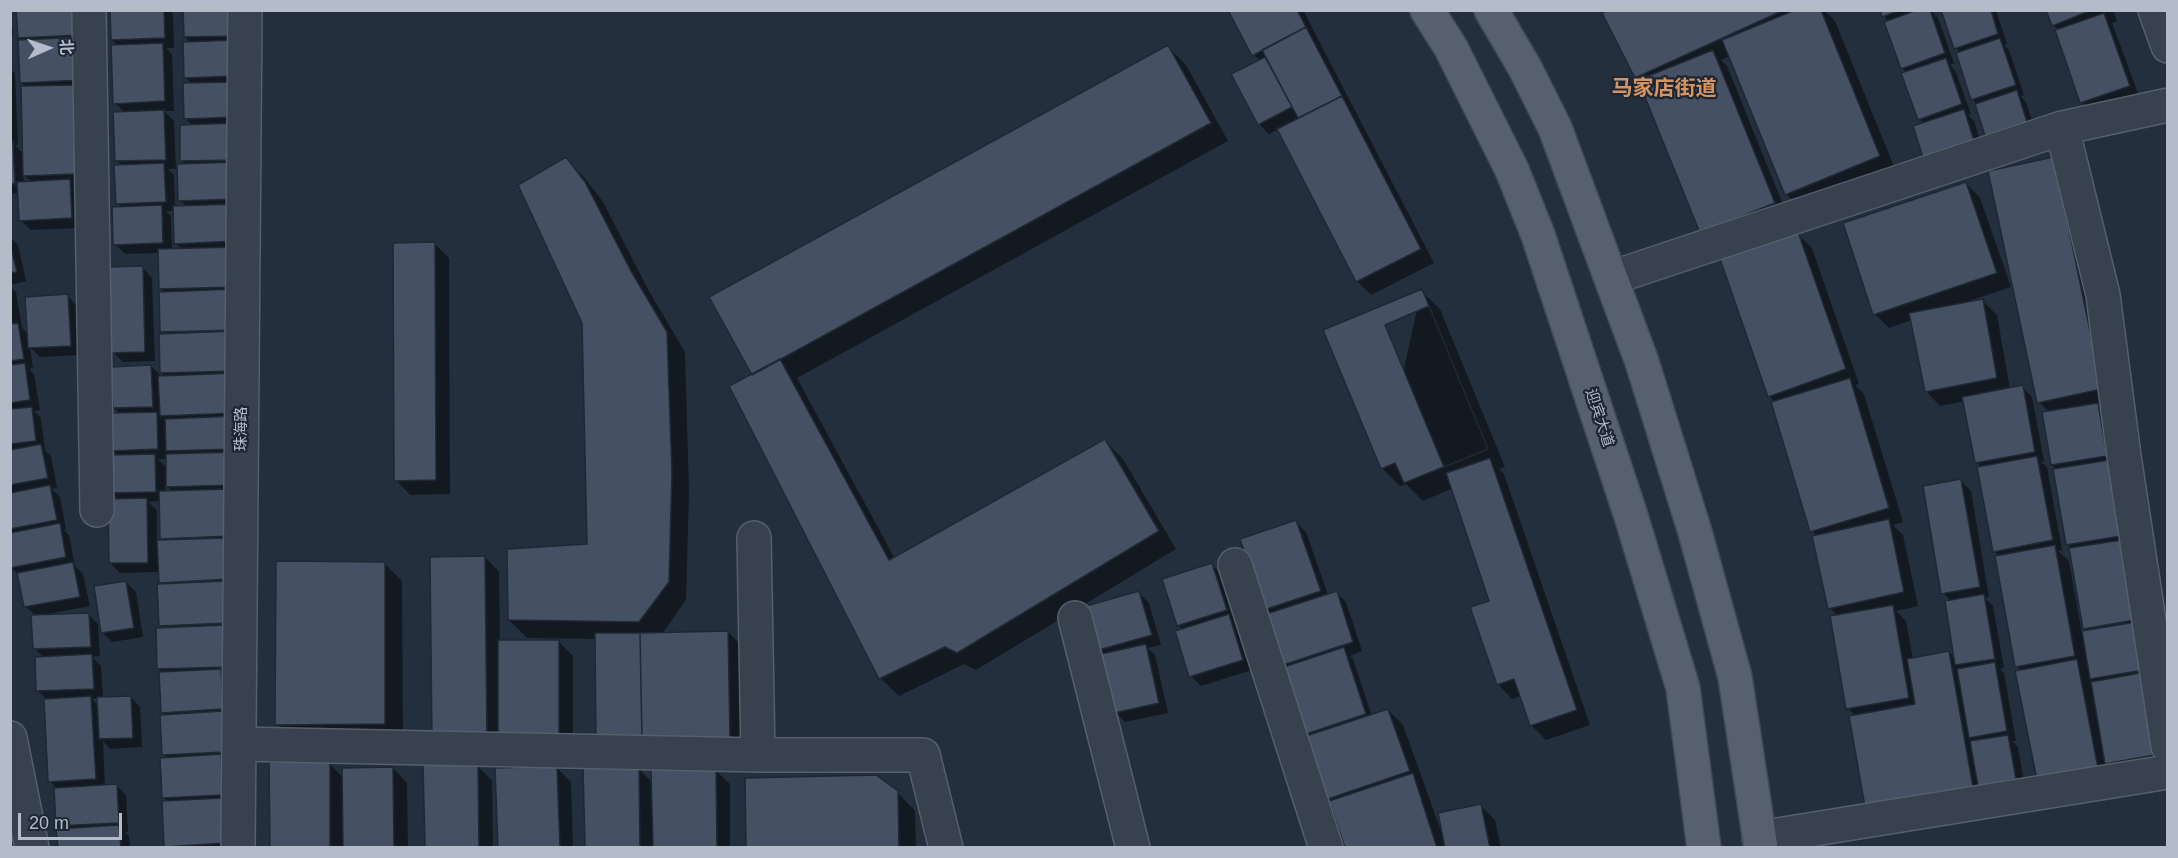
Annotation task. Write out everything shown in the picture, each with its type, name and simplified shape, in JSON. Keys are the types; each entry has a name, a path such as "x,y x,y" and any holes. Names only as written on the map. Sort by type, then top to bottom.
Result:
{"main road":[{"name":"迎宾大道","path":"1427,10 1451,48 1512,170 1538,235 1624,494 1683,688 1704,848"},
{"path":"1491,10 1556,128 1642,362 1695,532 1734,676 1760,843"}],"street":[{"path":"89,10 97,510"},
{"name":"珠海路","path":"245,10 244,744 249,848"},
{"name":"珠海路","path":"238,848 244,744 255,10"},
{"path":"2154,10 2168,46"},
{"path":"1611,278 2062,128 2168,105"},
{"path":"2062,128 2103,295 2124,456 2168,746"},
{"path":"754,538 758,755"},
{"path":"1235,565 1326,848"},
{"path":"1075,618 1133,848"},
{"path":"10,738 32,848"},
{"path":"244,744 758,755 923,756 946,848"},
{"path":"1760,843 2168,772"},
{"path":"10,794 21,848"}],"building":[{"path":"16,10 79,10 80,35 18,38"},
{"path":"110,10 164,10 165,38 111,40"},
{"path":"183,10 237,10 238,36 184,37"},
{"path":"1228,10 1297,10 1306,27 1252,56"},
{"path":"1608,10 1784,10 1635,78 1602,13"},
{"path":"1795,10 1821,10 1880,156 1785,195 1722,40"},
{"path":"1880,10 1901,10 1882,17"},
{"path":"1917,10 1930,10 1945,53 1901,69 1884,22"},
{"path":"1941,10 1991,10 1998,34 1954,49"},
{"path":"2046,10 2092,10 2052,26"},
{"path":"2104,13 2130,86 2080,103 2055,30"},
{"path":"1306,27 1342,96 1298,118 1262,50"},
{"path":"81,37 83,80 20,83 18,40"},
{"path":"2000,38 2016,85 1971,100 1956,53"},
{"path":"237,40 238,76 184,78 183,42"},
{"path":"163,43 165,101 113,104 111,45"},
{"path":"1168,45 1211,123 752,375 709,297"},
{"path":"1713,50 1775,203 1700,233 1638,80"},
{"path":"1265,57 1292,107 1258,125 1231,74"},
{"path":"1946,58 1962,104 1918,120 1901,73"},
{"path":"237,82 238,117 184,119 183,83"},
{"path":"74,85 77,174 23,176 21,86"},
{"path":"2017,90 2027,122 1985,136 1975,104"},
{"path":"1342,96 1421,249 1356,282 1277,129"},
{"path":"1964,109 1977,150 1926,167 1913,126"},
{"path":"164,110 166,160 115,161 113,112"},
{"path":"237,123 238,160 180,161 180,125"},
{"path":"10,141 13,141 15,184 10,184"},
{"path":"566,157 585,182 631,271 667,332 672,473 669,582 639,622 508,620 507,549 587,544 582,323 518,185"},
{"path":"2054,157 2102,389 2037,403 1988,171"},
{"path":"237,162 239,199 178,201 177,164"},
{"path":"164,163 166,202 116,204 114,165"},
{"path":"70,179 72,218 19,221 17,182"},
{"path":"1966,182 1997,273 1873,315 1843,223"},
{"path":"236,204 237,241 174,244 173,206"},
{"path":"162,205 163,243 113,245 112,207"},
{"path":"1798,232 1846,369 1768,397 1720,259"},
{"path":"435,242 436,480 394,481 393,243"},
{"path":"10,243 17,272 10,273"},
{"path":"235,247 236,287 159,289 158,249"},
{"path":"143,266 145,352 111,353 109,267"},
{"path":"236,289 237,330 160,332 159,292"},
{"path":"1422,289 1488,449 1404,483 1395,463 1381,469 1323,330"},
{"path":"68,294 71,346 28,348 25,297"},
{"path":"1983,299 1997,378 1925,392 1909,313"},
{"path":"1429,306 1488,449 1444,467 1385,325"},
{"path":"18,323 24,359 10,361 10,324"},
{"path":"236,331 237,371 160,373 159,334"},
{"path":"780,359 889,560 1105,439 1159,531 957,653 945,647 879,679 729,386"},
{"path":"25,363 30,400 10,403 10,365"},
{"path":"151,365 153,407 113,408 111,367"},
{"path":"236,373 237,413 160,416 158,376"},
{"path":"1850,378 1889,508 1810,532 1771,402"},
{"path":"2023,385 2035,452 1975,463 1962,397"},
{"path":"2098,403 2107,456 2051,465 2042,412"},
{"path":"32,407 36,441 10,444 10,409"},
{"path":"157,412 158,449 111,451 110,413"},
{"path":"235,416 236,449 166,451 165,419"},
{"path":"41,444 48,478 10,485 10,450"},
{"path":"235,452 236,485 166,487 166,454"},
{"path":"155,454 156,492 110,493 109,455"},
{"path":"2037,456 2053,540 1993,552 1977,467"},
{"path":"1490,458 1577,710 1530,726 1514,679 1497,685 1470,607 1489,601 1446,473"},
{"path":"2109,460 2121,536 2066,545 2053,469"},
{"path":"1961,479 1980,587 1941,594 1923,486"},
{"path":"50,485 57,520 10,529 10,493"},
{"path":"229,489 230,536 160,539 159,491"},
{"path":"147,498 148,563 109,563 108,499"},
{"path":"1889,519 1904,592 1828,609 1812,536"},
{"path":"1296,520 1321,591 1264,610 1240,539"},
{"path":"60,523 66,557 10,568 10,533"},
{"path":"227,538 229,579 159,583 157,540"},
{"path":"2122,540 2135,620 2083,629 2069,548"},
{"path":"2055,545 2075,656 2015,667 1995,556"},
{"path":"485,556 487,742 432,743 430,557"},
{"path":"276,561 385,562 385,724 275,725"},
{"path":"73,562 80,597 24,607 17,573"},
{"path":"1212,563 1227,610 1177,626 1162,579"},
{"path":"126,581 134,628 101,633 94,586"},
{"path":"227,581 229,623 159,626 157,584"},
{"path":"1139,591 1152,635 1099,650 1086,606"},
{"path":"1337,591 1353,642 1283,665 1266,614"},
{"path":"1984,594 1995,659 1955,665 1945,601"},
{"path":"1893,605 1909,698 1846,709 1830,616"},
{"path":"89,613 91,647 33,649 31,615"},
{"path":"1229,614 1243,660 1189,677 1175,631"},
{"path":"2136,622 2144,670 2090,679 2082,631"},
{"path":"226,625 227,667 157,669 156,628"},
{"path":"728,631 730,738 642,740 640,633"},
{"path":"595,633 640,633 642,740 596,746"},
{"path":"498,640 559,640 559,744 498,744"},
{"path":"1146,644 1159,703 1114,713 1101,654"},
{"path":"1344,647 1366,714 1306,734 1284,667"},
{"path":"1949,651 1973,787 1865,807 1849,716 1915,704 1907,659"},
{"path":"92,654 94,689 36,691 35,657"},
{"path":"2077,659 2098,768 2037,780 2015,671"},
{"path":"1995,662 2007,731 1969,738 1957,669"},
{"path":"221,669 223,709 161,713 159,672"},
{"path":"2145,672 2160,754 2105,764 2091,682"},
{"path":"91,696 96,779 48,782 44,699"},
{"path":"131,696 133,738 99,739 97,697"},
{"path":"1388,709 1410,771 1328,799 1306,736"},
{"path":"223,711 225,752 162,755 160,715"},
{"path":"2008,735 2016,779 1978,786 1970,741"},
{"path":"221,754 223,795 162,798 160,758"},
{"path":"269,762 330,762 330,848 270,848"},
{"path":"478,764 479,848 425,848 423,765"},
{"path":"557,766 560,848 498,848 495,768"},
{"path":"639,766 640,848 585,848 583,767"},
{"path":"393,767 394,848 343,848 342,768"},
{"path":"716,768 717,848 653,848 651,769"},
{"path":"1413,773 1437,848 1345,848 1329,801"},
{"path":"876,775 898,791 899,848 746,848 745,778"},
{"path":"117,784 119,823 56,826 54,788"},
{"path":"222,798 225,843 164,847 162,801"},
{"path":"1481,804 1490,848 1445,848 1438,813"},
{"path":"119,825 121,848 58,848 56,829"}],"district":[{"name":"马家店街道","path":"1664,89"}]}
